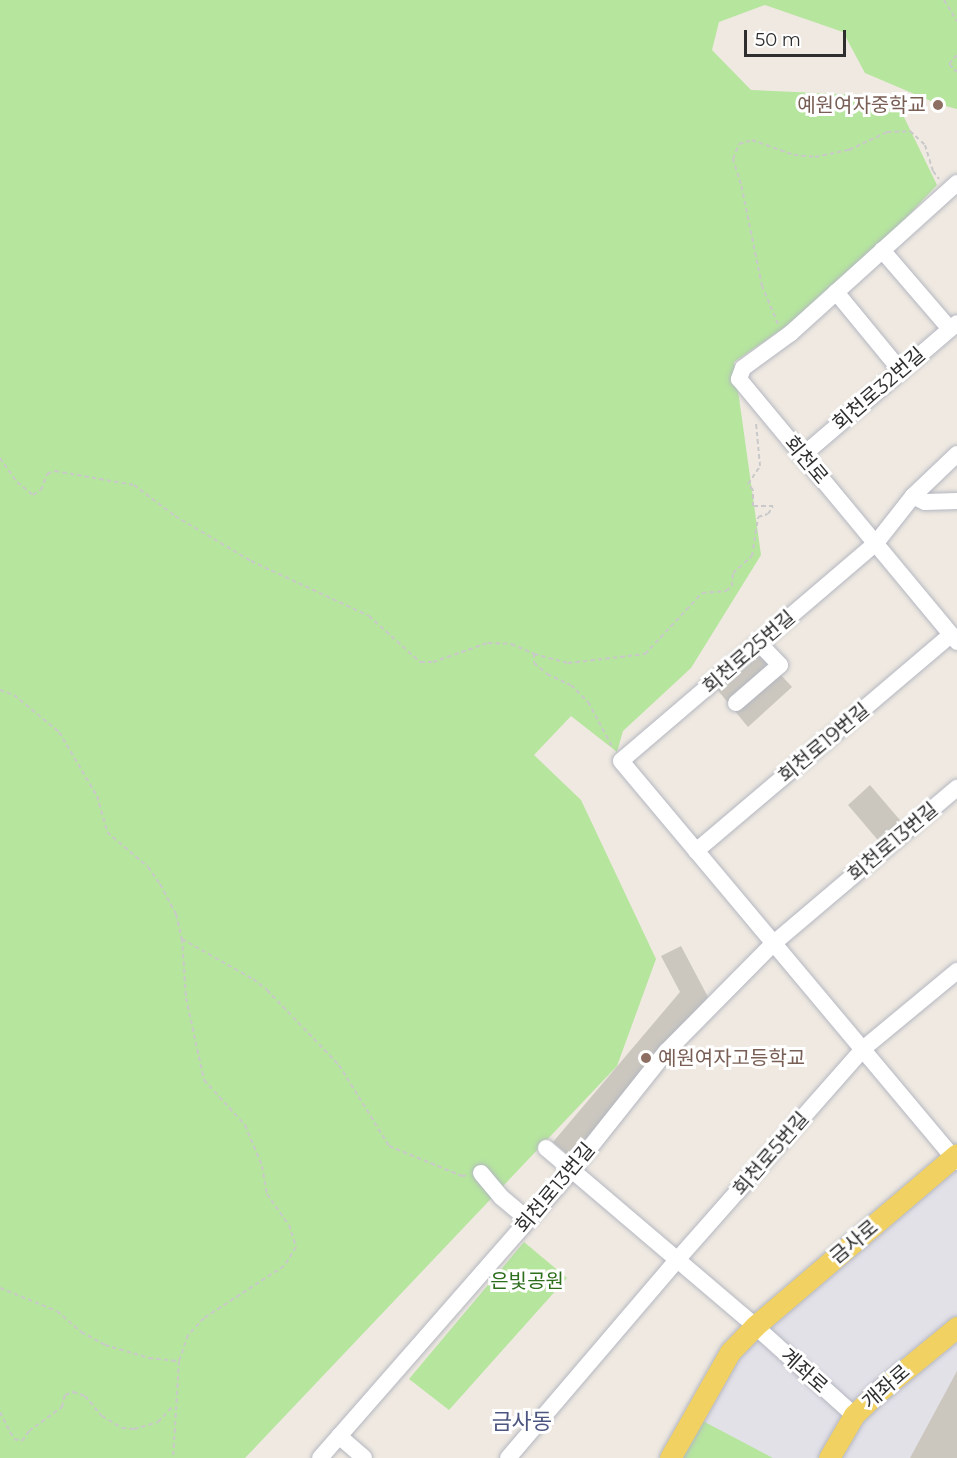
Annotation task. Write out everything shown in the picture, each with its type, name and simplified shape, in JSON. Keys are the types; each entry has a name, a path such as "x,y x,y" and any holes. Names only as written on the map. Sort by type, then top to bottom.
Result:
{"main road":[{"name":"금사로","path":"670,1458 729,1352 755,1326 956,1158"},
{"name":"개좌로","path":"829,1458 854,1416 877,1393 957,1327"}],"street":[{"name":"회천로","path":"954,639 739,379 743,368 790,333 957,183"},
{"path":"882,250 954,326"},
{"path":"836,292 900,370"},
{"name":"회천로32번길","path":"802,456 954,326"},
{"name":"회천로25번길","path":"621,761 876,543 913,496 957,454"},
{"path":"913,496 925,502 957,501"},
{"name":"회천로19번길","path":"696,851 954,639"},
{"path":"736,703 780,665 759,642"},
{"path":"621,761 864,1048"},
{"name":"회천로13번길","path":"320,1458 572,1170 666,1052 774,943 957,788"},
{"name":"회천로5번길","path":"508,1458 677,1260 864,1048 957,971"},
{"name":"금사로","path":"864,1048 956,1158"},
{"path":"546,1148 755,1326"},
{"path":"481,1173 501,1197 528,1220"},
{"name":"계좌로","path":"755,1326 854,1416"},
{"path":"339,1436 364,1458"}],"path":[{"path":"944,0 957,21"},
{"path":"957,56 949,64 957,72"},
{"path":"0,458 17,482 33,495 41,490 47,474 55,471 134,485 175,516 251,561 369,616 420,662 433,662 488,643 511,644 534,654 534,663 548,674 571,685 588,702 621,761"},
{"path":"0,690 14,695 59,732 97,796 107,832 148,867 176,914 182,939 186,998 204,1080 245,1125 262,1166 267,1194 289,1225 296,1247 284,1266 204,1318 188,1335 179,1361 172,1458"},
{"path":"182,939 253,979 267,990 339,1065 389,1146 462,1176 481,1173"},
{"path":"0,1288 57,1311 81,1332 105,1345 149,1358 179,1361"},
{"path":"0,1412 14,1439 22,1441 29,1431 62,1407 65,1395 73,1392 85,1396 102,1416 122,1428 134,1429 158,1422 175,1404"}],"shaded area":[{"path":"957,1166 957,1458 680,1458 717,1388 761,1331"}],"green space":[{"path":"0,0 957,0 957,109 938,104 865,73 843,32 765,5 719,22 712,50 751,90 861,95 902,113 937,185 836,292 734,362 761,555 691,668 623,731 617,752 571,716 534,755 581,800 656,959 617,1066 245,1458 0,1458"},
{"name":"은빛공원","path":"524,1242 567,1278 449,1410 409,1379"},
{"path":"701,1420 773,1458 679,1458"}],"building":[{"path":"758,650 792,687 748,727 715,687"},
{"path":"870,785 905,826 882,845 848,805"},
{"name":"예원여자고등학교","path":"681,946 708,997 572,1158 553,1142 680,992 661,956"},
{"path":"957,1371 957,1458 910,1458"}],"place":[{"name":"예원여자중학교","path":"938,105"},
{"name":"예원여자고등학교","path":"646,1058"}],"district":[{"name":"금사동","path":"522,1422"}]}
